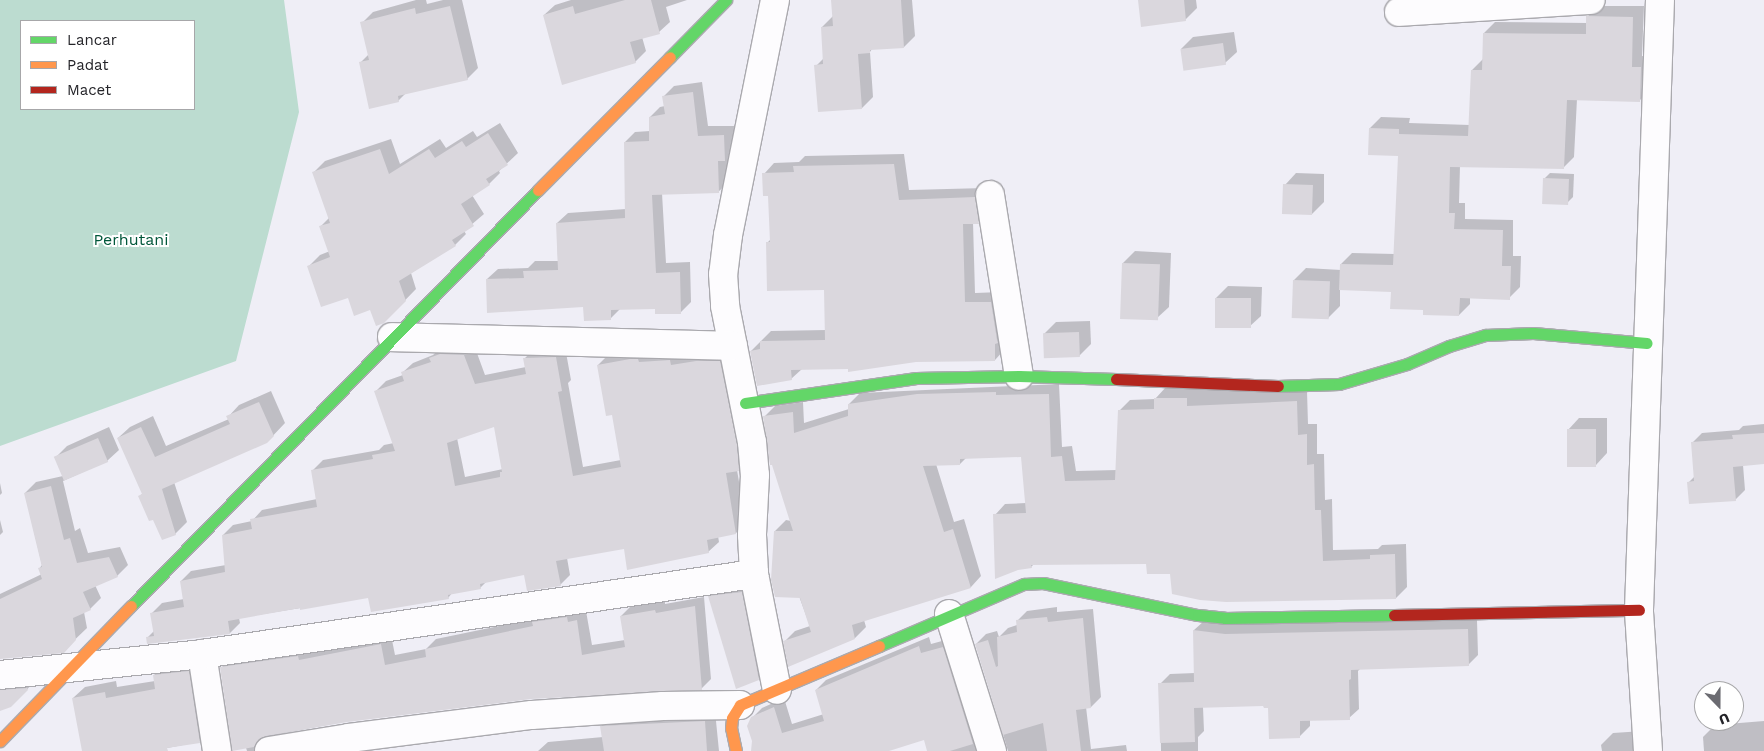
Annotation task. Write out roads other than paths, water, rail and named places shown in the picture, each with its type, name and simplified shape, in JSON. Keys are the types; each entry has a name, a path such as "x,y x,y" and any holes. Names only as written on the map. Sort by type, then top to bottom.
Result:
{"street":[{"path":"0,741 392,337 726,0"},
{"path":"775,0 729,226 724,264 725,306 745,403 755,475 752,535 754,574 777,690"},
{"path":"1399,12 1591,0"},
{"path":"1648,751 1639,610 1660,0"},
{"path":"990,196 1019,376"},
{"path":"745,403 916,378 1019,376 1134,379 1262,387 1339,384 1407,364 1449,346 1485,335 1533,333 1647,343"},
{"path":"392,337 733,346"},
{"path":"0,675 202,654 754,574"},
{"path":"269,751 349,738 532,715 663,706 740,705 949,614 1024,584 1043,583 1198,615 1226,618 1639,610"},
{"path":"949,614 992,751"},
{"path":"202,654 217,751"},
{"path":"736,751 731,728 732,718 740,705"}],"park label":[{"name":"Perhutani","path":"131,240"}]}
